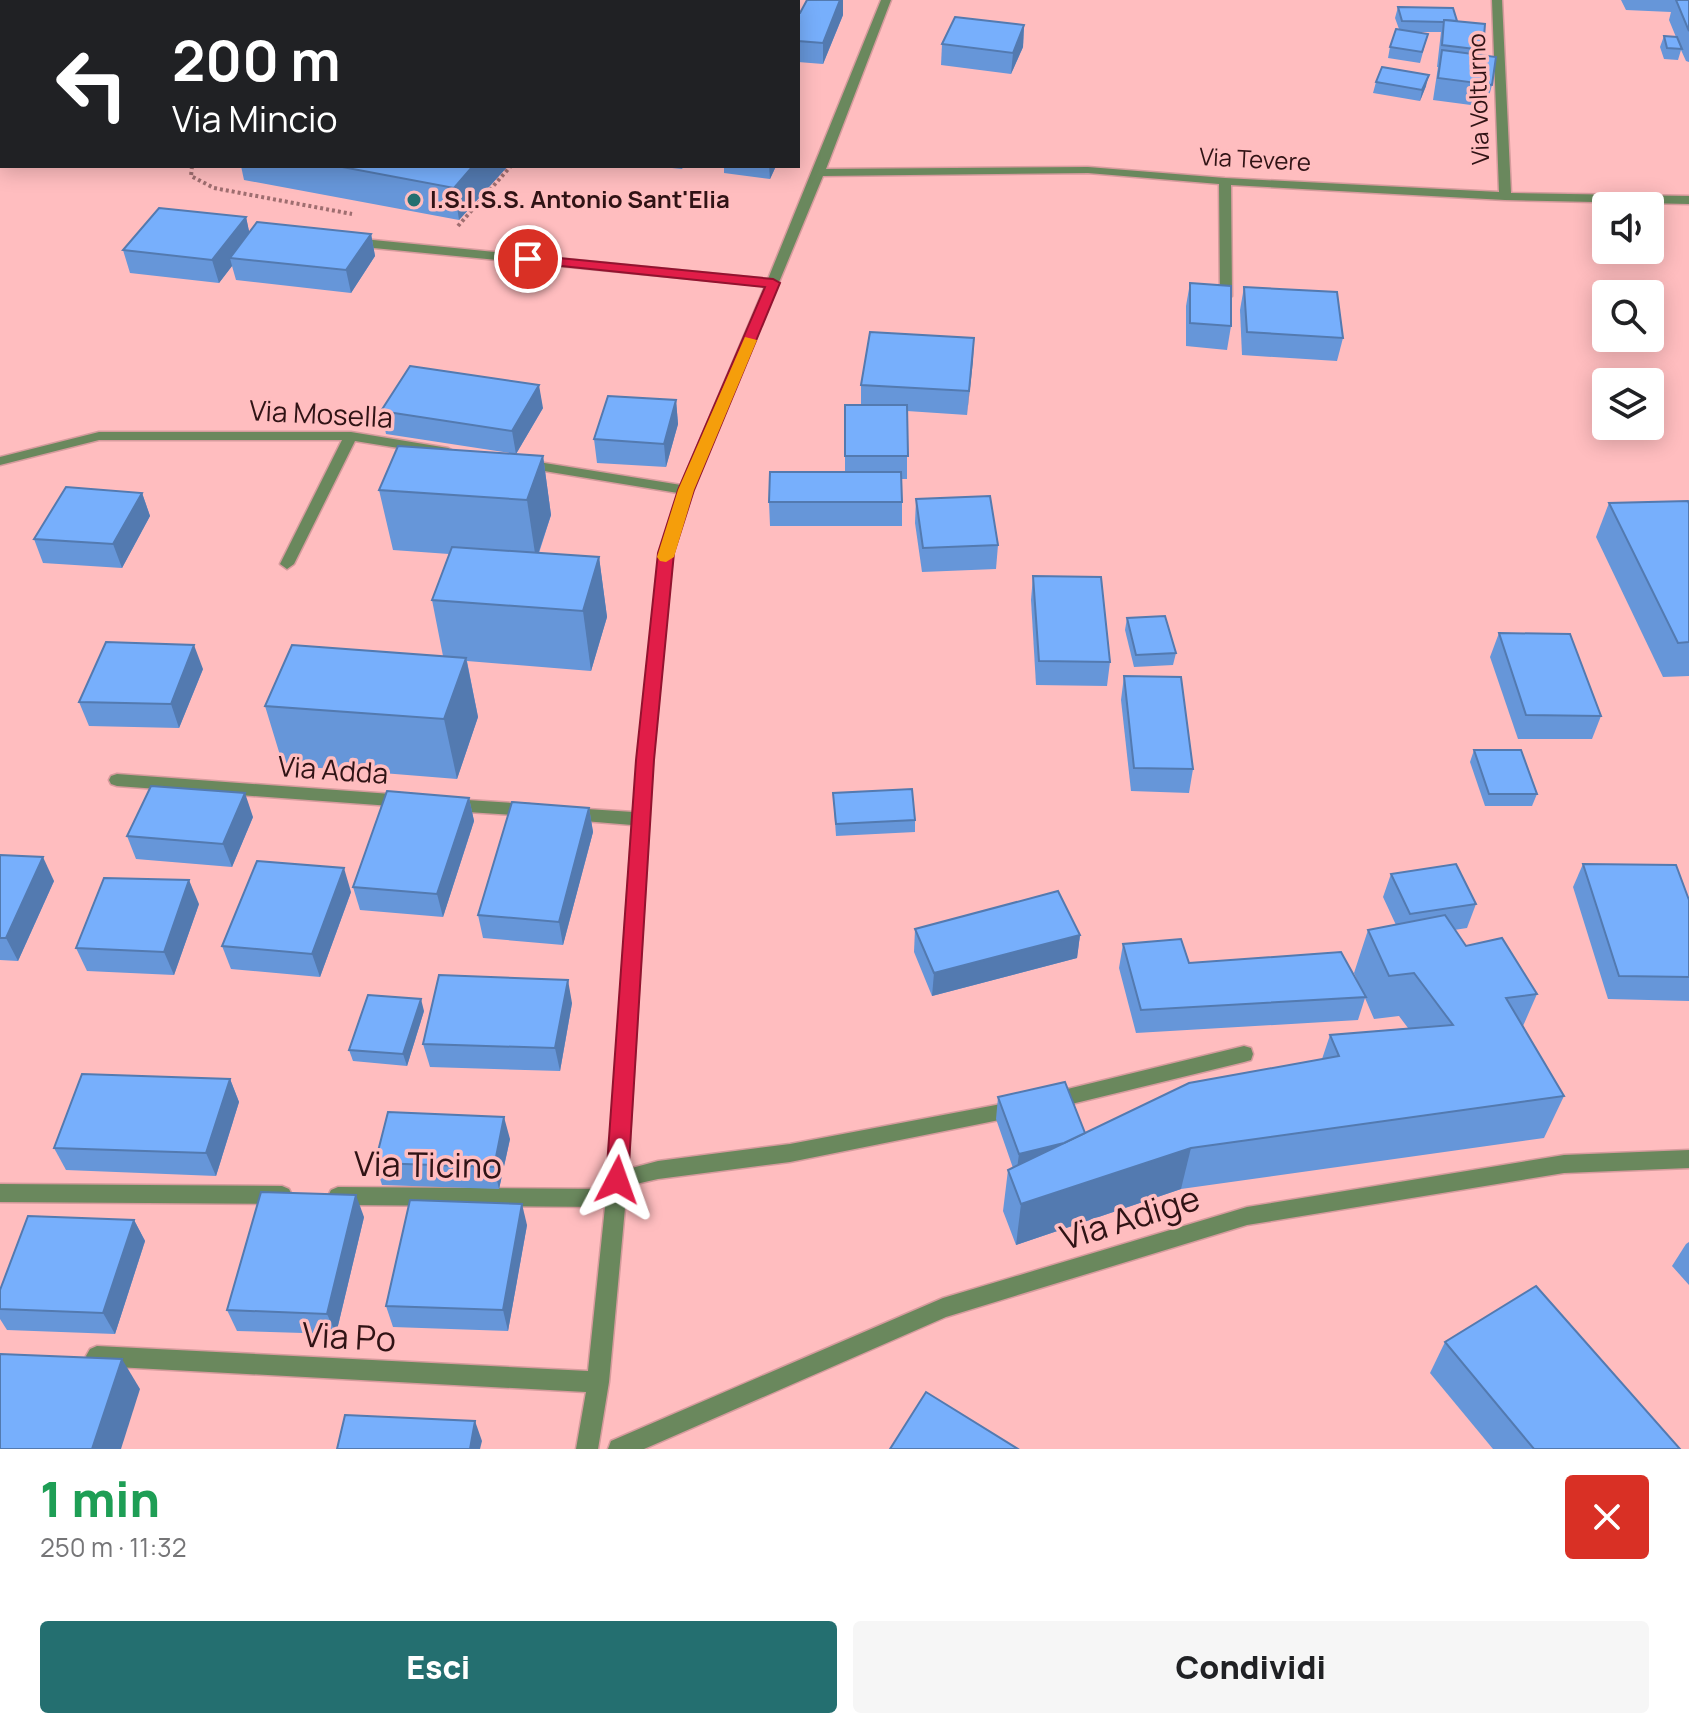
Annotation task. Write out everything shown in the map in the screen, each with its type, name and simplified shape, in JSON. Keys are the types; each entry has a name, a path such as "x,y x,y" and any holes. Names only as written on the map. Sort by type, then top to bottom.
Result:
{"street":[{"path":"587,1449 598,1382 617,1189 642,819 666,553 686,490 819,173 886,0"},
{"name":"Via Volturno","path":"1497,0 1505,196"},
{"name":"Via Tevere","path":"819,173 1088,170 1225,181 1505,196 1689,200"},
{"path":"1225,181 1226,296"},
{"path":"345,241 773,283"},
{"name":"Via Mosella","path":"0,461 99,436 351,436 457,453"},
{"path":"287,564 351,436"},
{"path":"503,461 686,490"},
{"name":"Via Adda","path":"117,780 642,819"},
{"name":"Via Ticino","path":"0,1193 308,1196 617,1189 658,1170 790,1153 985,1116 1244,1054"},
{"name":"Via Adige","path":"619,1449 943,1308 1247,1216 1564,1164 1689,1159"},
{"name":"Via Po","path":"97,1356 598,1382"}],"path":[{"path":"452,233 509,168"}],"building":[{"path":"807,0 840,0 823,43 800,41 800,13"},
{"path":"1676,0 1689,0 1689,31"},
{"path":"1398,7 1453,8 1457,21 1402,21"},
{"path":"955,17 1024,25 1013,53 942,44"},
{"path":"1444,20 1485,24 1483,50 1442,45"},
{"path":"1396,29 1428,34 1422,52 1390,47"},
{"path":"1664,36 1677,37 1682,49 1667,48"},
{"path":"1442,50 1496,57 1492,85 1438,78"},
{"path":"1382,67 1429,75 1422,90 1376,82"},
{"path":"348,168 471,168 454,188"},
{"path":"159,208 246,217 212,260 123,250"},
{"path":"257,222 371,234 346,270 230,258"},
{"path":"1190,283 1231,286 1231,326 1190,323"},
{"path":"1244,287 1337,292 1343,338 1247,332"},
{"path":"870,332 974,338 969,391 861,385"},
{"path":"410,366 539,385 512,431 381,411"},
{"path":"608,396 676,400 664,444 594,439"},
{"path":"845,405 907,405 908,456 845,456"},
{"path":"398,446 543,456 527,500 379,490"},
{"path":"770,472 901,472 902,502 769,502"},
{"path":"66,487 142,493 113,544 34,539"},
{"path":"990,496 998,545 923,548 916,499"},
{"path":"1688,501 1689,642 1678,643 1609,503"},
{"path":"452,547 599,557 583,611 432,600"},
{"path":"1033,576 1101,577 1110,662 1039,661"},
{"path":"1165,616 1176,653 1136,655 1127,618"},
{"path":"1499,633 1570,634 1601,716 1526,715"},
{"path":"106,642 194,645 171,704 79,702"},
{"path":"292,645 466,658 444,719 265,706"},
{"path":"1124,676 1181,677 1193,769 1134,768"},
{"path":"1474,750 1521,750 1537,794 1489,794"},
{"path":"151,786 245,793 223,844 127,836"},
{"path":"912,789 915,820 836,824 833,793"},
{"path":"387,791 469,798 437,894 353,887"},
{"path":"512,802 589,808 559,922 478,915"},
{"path":"0,855 43,857 6,938 0,938"},
{"path":"257,861 344,868 312,954 222,946"},
{"path":"1456,864 1476,904 1410,914 1391,874"},
{"path":"1583,864 1676,865 1689,900 1689,977 1619,976"},
{"path":"104,878 189,880 164,952 76,948"},
{"path":"1058,891 1080,935 934,973 915,929"},
{"path":"1445,915 1466,946 1502,938 1537,994 1506,998 1564,1096 1191,1148 1021,1204 1008,1170 1189,1083 1339,1056 1330,1035 1453,1025 1414,973 1389,976 1368,930"},
{"path":"1181,939 1189,963 1341,952 1366,997 1141,1010 1123,944"},
{"path":"439,975 568,980 555,1048 423,1044"},
{"path":"368,995 421,999 403,1054 349,1050"},
{"path":"82,1074 230,1079 206,1153 54,1148"},
{"path":"1065,1082 1085,1133 1064,1143 1019,1154 998,1097"},
{"path":"388,1112 504,1117 494,1167 375,1163"},
{"path":"261,1192 356,1195 327,1314 227,1310"},
{"path":"410,1200 522,1204 503,1310 386,1306"},
{"path":"28,1216 134,1220 103,1313 0,1309 0,1290"},
{"path":"1536,1286 1680,1449 1534,1449 1445,1342"},
{"path":"0,1354 122,1359 92,1449 0,1449"},
{"path":"926,1392 1018,1449 890,1449"},
{"path":"345,1415 475,1421 470,1449 337,1449"}],"slow traffic":[{"path":"666,557 686,490 750,340"}],"place":[{"name":"I.S.I.S.S. Antonio Sant'Elia","path":"414,200"}],"route":[{"path":"528,259 773,283 686,490 666,553 645,760 617,1180"}]}
